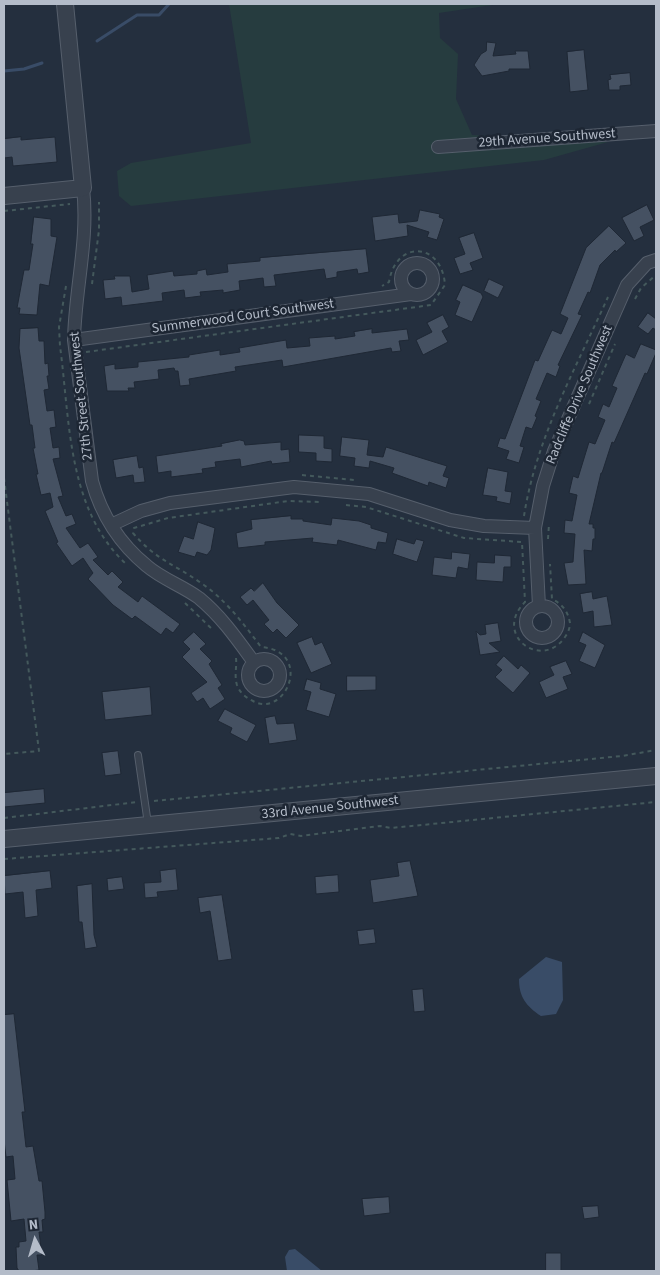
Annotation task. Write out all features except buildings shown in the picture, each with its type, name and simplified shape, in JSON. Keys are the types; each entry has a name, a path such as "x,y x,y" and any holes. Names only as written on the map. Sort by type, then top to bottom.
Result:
{"street":[{"name":"27th Street Southwest","path":"64,4 86,225 74,318 74,340 92,481 98,502 126,546 147,566 198,598 223,621 253,662"},
{"name":"29th Avenue Southwest","path":"438,147 656,131"},
{"path":"4,196 83,188"},
{"name":"Radcliffe Drive Southwest","path":"539,606 535,528 543,486 554,451 627,285 647,263 656,260"},
{"name":"Summerwood Court Southwest","path":"74,340 411,294"},
{"path":"111,525 141,510 170,503 294,487 369,494 450,520 484,526 535,528"},
{"name":"33rd Avenue Southwest","path":"4,839 656,776"}],"lane":[{"path":"138,755 148,825"}],"path":[{"path":"91,290 100,230 99,202"},
{"path":"4,211 70,204"},
{"path":"86,352 431,305 446,285 439,262 431,254 417,250 397,260 391,270 389,282 382,286"},
{"path":"634,300 641,288 656,275"},
{"path":"67,280 59,327 77,475 85,502 97,527 114,553 131,569"},
{"path":"524,516 528,490 543,442 611,291"},
{"path":"588,406 619,336"},
{"path":"299,475 361,481"},
{"path":"4,478 39,751 4,754"},
{"path":"236,657 236,682 245,697 256,703 264,704 274,701 288,689 291,681 291,672 290,665 284,656 269,647 261,647 242,622 215,595 200,582 157,558 133,534 134,528 168,518 288,501 322,502"},
{"path":"339,504 366,508 464,538 522,542 525,602 517,610 513,620 514,632 529,649 538,651 551,650 561,643 568,633 570,623 566,610 560,602 552,599 549,561"},
{"path":"548,543 549,522"},
{"path":"179,599 213,630"},
{"path":"4,818 145,801 622,756 656,750"},
{"path":"4,860 261,840 279,838 290,834 300,836 380,826 391,828 656,802"}],"green space":[{"path":"229,4 499,4 439,13 440,38 458,54 456,99 472,135 608,142 544,160 131,206 119,196 117,171 131,163 251,143"}],"water":[{"path":"546,957 562,962 563,1000 556,1014 541,1016 531,1009 524,1000 520,991 519,979"},
{"path":"295,1249 322,1271 287,1271 285,1257 289,1250"}],"waterway":[{"path":"97,41 137,15 159,15 169,4"},
{"path":"4,71 24,69 42,63"}]}
